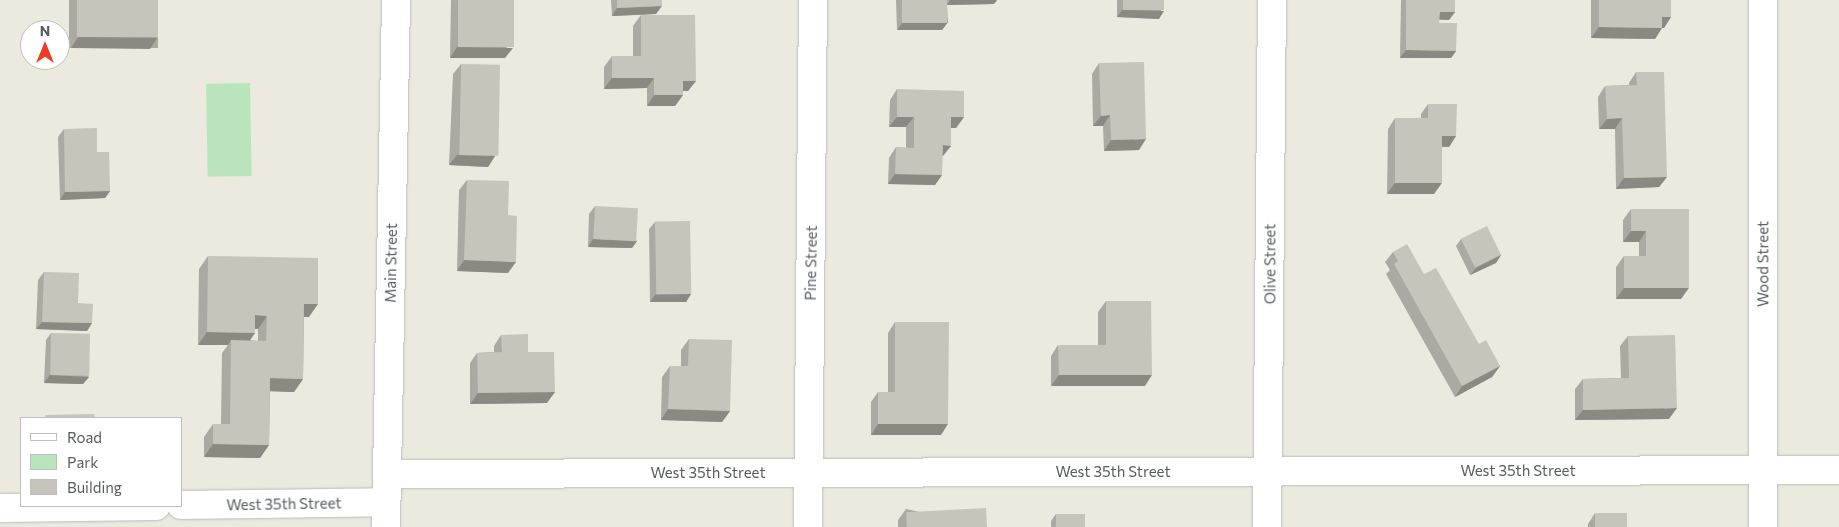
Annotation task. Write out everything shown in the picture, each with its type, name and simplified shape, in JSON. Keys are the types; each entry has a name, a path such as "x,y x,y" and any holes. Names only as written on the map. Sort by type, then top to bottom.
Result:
{"street":[{"name":"Main Street","path":"386,514 396,0"},
{"name":"Pine Street","path":"808,527 813,0"},
{"name":"Olive Street","path":"1267,527 1272,0"},
{"name":"Wood Street","path":"1763,0 1763,527"},
{"name":"West 35th Street","path":"387,474 1839,470"},
{"name":"West 35th Street","path":"182,505 386,514"},
{"path":"0,508 78,507"}],"green space":[{"path":"250,83 252,176 208,177 206,84"}],"building":[{"path":"77,0 158,0 158,37 77,37"},
{"path":"458,0 514,0 514,47 458,47"},
{"path":"617,0 662,0 662,6 617,8"},
{"path":"902,0 947,0 947,23 902,23"},
{"path":"1123,0 1164,0 1164,10 1123,10"},
{"path":"1406,0 1455,0 1455,12 1440,12 1439,23 1457,23 1456,51 1406,50"},
{"path":"1599,0 1671,0 1671,17 1662,17 1662,28 1599,27"},
{"path":"641,15 695,15 696,81 683,81 683,95 654,95 654,78 612,78 612,56 641,56"},
{"path":"1144,62 1146,139 1111,140 1110,115 1101,116 1099,63"},
{"path":"461,64 500,65 498,156 459,155"},
{"path":"1636,72 1664,72 1667,177 1624,178 1622,118 1607,119 1605,86 1637,85"},
{"path":"897,89 964,91 964,117 951,117 951,146 943,145 942,175 895,174 896,147 914,148 914,117 897,117"},
{"path":"1428,104 1457,104 1456,136 1442,136 1442,183 1395,183 1395,118 1428,118"},
{"path":"97,128 97,152 109,152 110,191 65,192 64,129"},
{"path":"467,180 509,181 508,215 517,216 516,262 464,260"},
{"path":"595,206 638,208 636,241 593,239"},
{"path":"1631,209 1689,209 1689,288 1624,288 1624,256 1646,256 1646,231 1631,231"},
{"path":"690,221 691,294 656,295 655,222"},
{"path":"1487,226 1501,255 1475,267 1461,239"},
{"path":"1407,244 1424,274 1436,268 1479,344 1486,340 1500,366 1462,386 1394,264 1398,261 1393,252"},
{"path":"208,256 318,258 318,304 304,304 303,379 270,378 269,445 213,444 213,424 230,424 231,340 266,341 267,316 255,315 255,333 207,332"},
{"path":"44,272 79,273 78,303 93,304 92,323 42,322"},
{"path":"1106,301 1151,301 1152,375 1059,375 1058,345 1106,345"},
{"path":"895,322 949,322 948,424 878,424 878,392 895,392"},
{"path":"51,333 90,334 89,376 50,375"},
{"path":"528,334 528,352 554,352 555,392 478,393 477,353 502,352 501,335"},
{"path":"1675,335 1677,408 1583,410 1583,379 1629,378 1628,336"},
{"path":"689,339 732,340 730,411 668,409 670,366 688,366"},
{"path":"94,414 95,417 45,417 45,415"},
{"path":"986,508 987,527 907,527 906,512"},
{"path":"1595,513 1627,513 1627,527 1595,527"},
{"path":"1056,514 1085,514 1085,527 1056,527"}]}
